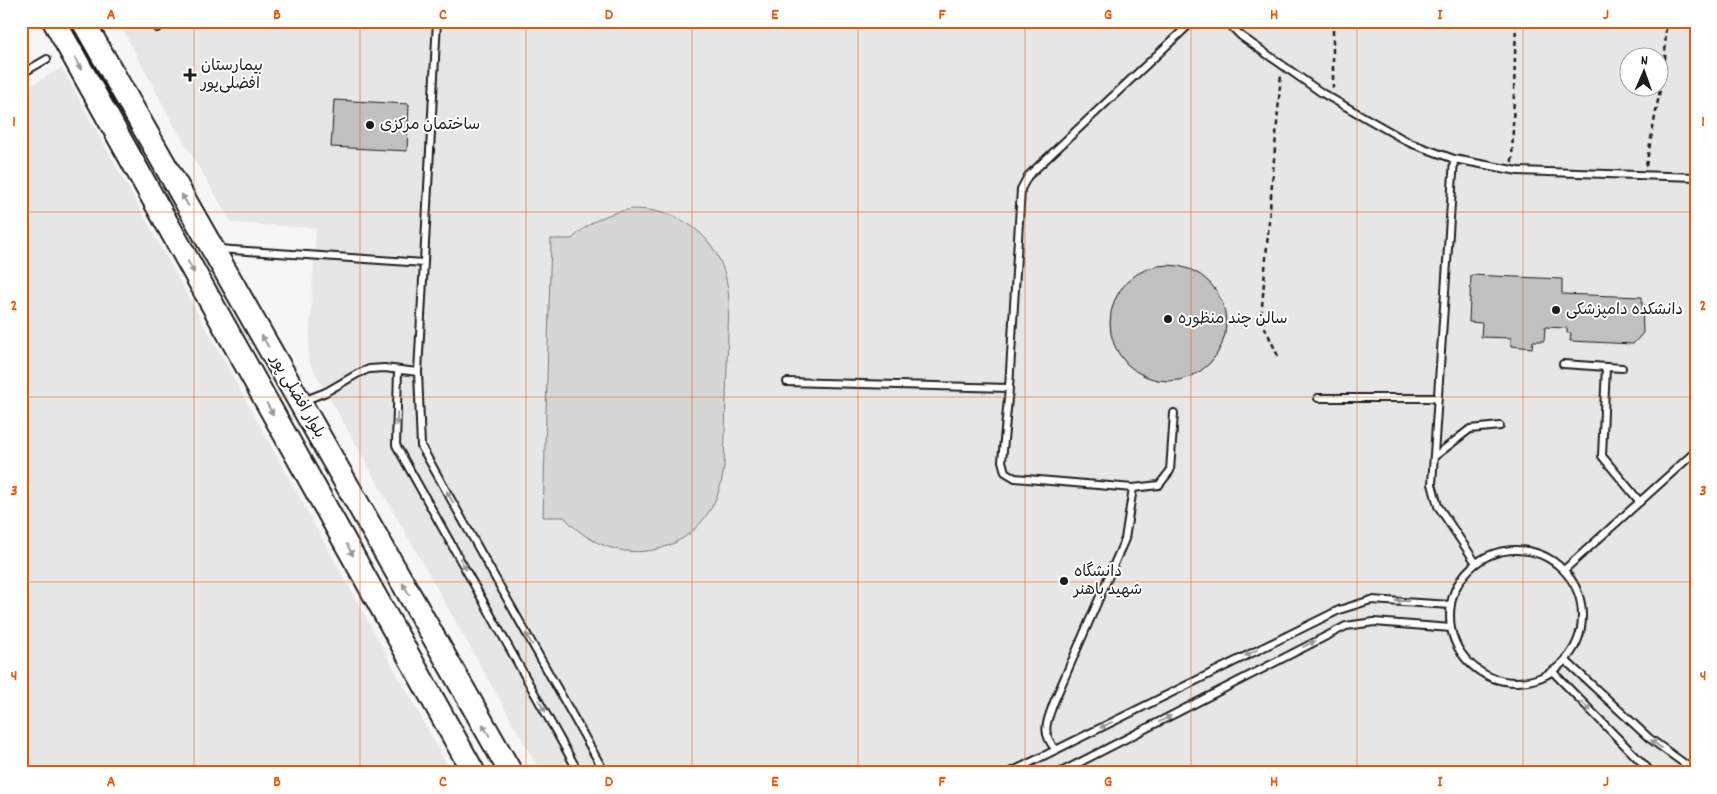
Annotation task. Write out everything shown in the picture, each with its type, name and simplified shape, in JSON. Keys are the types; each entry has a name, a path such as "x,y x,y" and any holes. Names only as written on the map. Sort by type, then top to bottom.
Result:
{"highway":[{"name":"بلوار افضلی پور","path":"54,21 474,773"},
{"name":"بلوار افضلی پور","path":"83,21 510,773"}],"lane":[{"path":"157,28 168,21"},
{"path":"438,21 418,372 421,446 604,773"},
{"path":"1174,413 1170,471 1159,485 1133,488 1015,478 1005,472 1002,461 1024,181 1194,21"},
{"path":"1226,21 1241,36 1333,99 1410,143 1454,159 1512,170 1696,177"},
{"path":"21,74 47,60"},
{"path":"1454,159 1432,484 1438,506 1476,564"},
{"path":"212,249 424,262"},
{"path":"1563,364 1622,368"},
{"path":"1606,367 1602,456 1640,502"},
{"path":"300,403 326,392 369,369 384,368 418,372"},
{"path":"398,370 396,445 579,773"},
{"path":"787,382 1009,388"},
{"path":"1318,398 1438,398"},
{"path":"1434,457 1470,429 1500,426"},
{"path":"1564,570 1696,451"},
{"path":"1056,750 1048,741 1046,726 1054,702 1125,539 1133,488"},
{"path":"1521,550 1544,556 1564,570 1575,586 1582,605 1582,625 1576,644 1565,660 1552,672 1532,680 1518,681 1490,676 1472,665 1458,648 1451,628 1451,605 1455,589 1464,575 1476,564 1497,552 1521,550"},
{"path":"1009,773 1339,610 1372,600 1451,605"},
{"path":"1059,773 1346,626 1374,622 1451,628"},
{"path":"1565,660 1649,738 1696,772"},
{"path":"1552,672 1652,773"}],"path":[{"path":"1333,21 1333,99"},
{"path":"1512,170 1516,21"},
{"path":"1645,175 1665,62 1666,21"},
{"path":"1278,356 1261,319 1282,65"}],"shaded area":[{"name":"دانشگاه شهید باهنر","path":"118,21 1696,21 1696,773 541,773 308,360 316,228 232,223 176,129"},
{"path":"62,68 452,773 21,773 21,91"},
{"path":"634,209 654,211 672,216 687,223 701,234 721,262 729,300 724,466 717,496 704,519 685,537 662,548 638,552 612,548 587,537 564,517 543,517 551,239 572,239 600,218 616,212"}],"building":[{"name":"ساختمان مرکزی","path":"334,100 409,104 407,151 331,147"},
{"name":"سالن چند منظوره","path":"1168,265 1190,269 1209,282 1222,301 1226,323 1222,345 1209,364 1190,377 1168,381 1146,377 1127,364 1114,345 1110,323 1114,301 1127,282 1146,269"},
{"name":"دانشکده دامپزشکی","path":"1471,275 1562,279 1562,294 1642,297 1643,333 1633,344 1570,341 1571,333 1567,333 1567,328 1545,327 1544,341 1533,341 1532,348 1511,346 1511,338 1481,337 1482,323 1469,322"}],"place":[{"name":"بیمارستان افضلی‌پور","path":"190,75"},
{"name":"ساختمان مرکزی","path":"370,125"},
{"name":"دانشکده دامپزشکی","path":"1556,310"},
{"name":"سالن چند منظوره","path":"1168,319"},
{"name":"دانشگاه شهید باهنر","path":"1064,581"}]}
